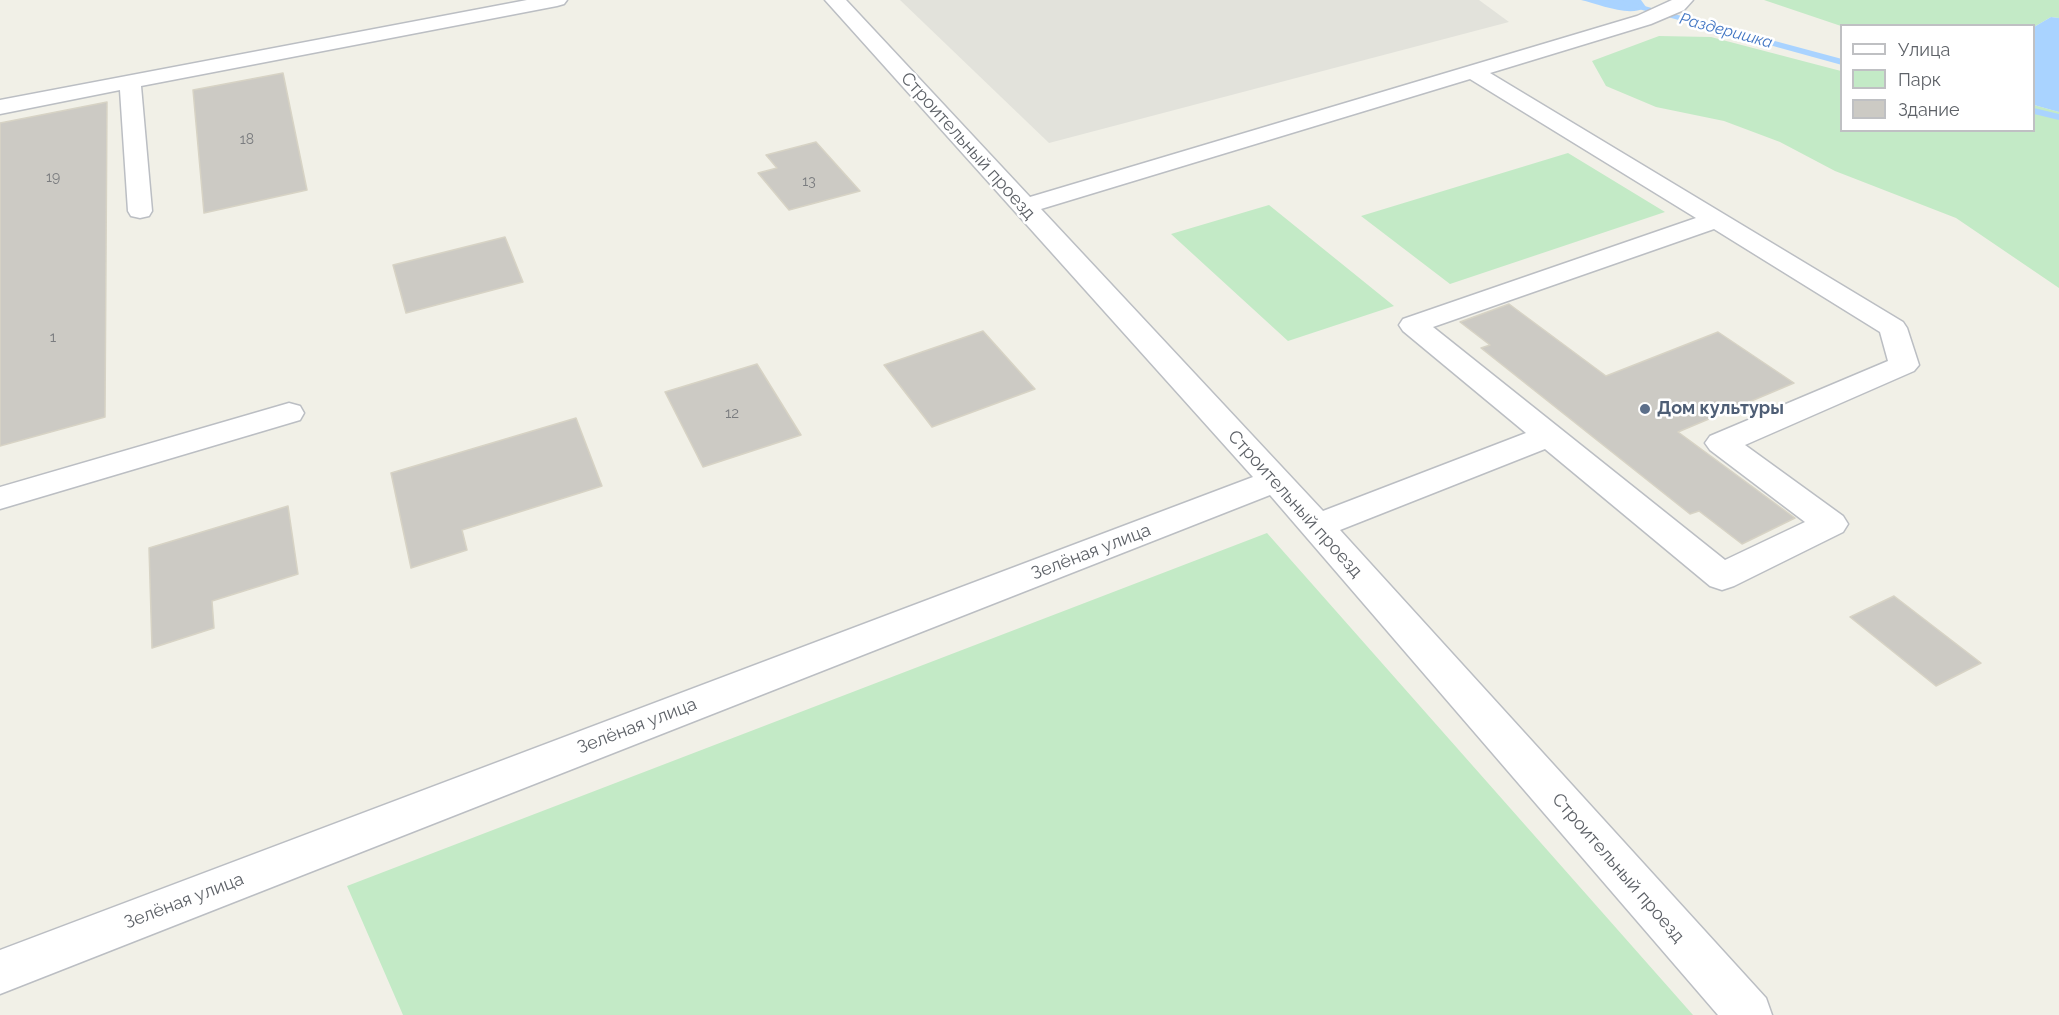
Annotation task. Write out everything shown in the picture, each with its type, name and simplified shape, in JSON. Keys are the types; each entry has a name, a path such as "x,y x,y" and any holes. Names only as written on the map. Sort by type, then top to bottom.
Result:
{"street":[{"path":"0,107 557,0"},
{"name":"Строительный проезд","path":"835,0 1317,526 1749,1015"},
{"path":"1023,207 1644,20 1680,3"},
{"path":"1472,71 1893,328 1904,365 1721,443 1831,524 1722,577 1413,325 1716,220"},
{"path":"130,81 140,211"},
{"path":"0,498 289,413"},
{"path":"1317,526 1549,436"},
{"name":"Зелёная улица","path":"0,972 1274,481"}],"shaded area":[{"path":"900,0 1479,0 1509,22 1049,143"}],"green space":[{"path":"1764,0 2059,0 2059,18 2051,17 2035,26 2035,24 1840,26"},
{"path":"1659,36 1711,37 1840,71 1840,132 2035,132 2035,105 2059,112 2059,288 1956,218 1835,171 1780,142 1724,121 1656,107 1606,86 1592,61"},
{"path":"1568,153 1665,212 1450,284 1361,216"},
{"path":"1269,205 1394,306 1288,341 1171,234"},
{"path":"1267,533 1693,1015 403,1015 347,886"}],"water":[{"path":"1581,0 1641,0 1646,7 1623,11"},
{"path":"2051,17 2059,18 2059,112 2035,105 2035,26"}],"building":[{"path":"283,73 307,190 204,213 193,90"},
{"path":"107,102 105,417 0,446 0,123"},
{"path":"816,142 860,191 789,210 758,173 777,168 766,155"},
{"path":"505,237 523,282 406,313 393,265"},
{"name":"Дом культуры","path":"1509,304 1606,376 1718,332 1794,383 1678,432 1795,518 1742,544 1699,511 1690,514 1481,348 1490,345 1460,322"},
{"path":"983,331 1035,389 932,427 884,365"},
{"path":"757,364 801,435 703,467 665,392"},
{"path":"576,418 602,486 462,530 467,550 411,568 391,473"},
{"path":"288,506 298,574 212,601 214,628 152,648 149,548"},
{"path":"1894,596 1981,663 1936,686 1850,617"}],"waterway":[{"name":"Раздеришка","path":"1611,0 1840,61"},
{"name":"Раздеришка","path":"2035,111 2059,117"}],"place":[{"name":"Дом культуры","path":"1645,409"}]}
